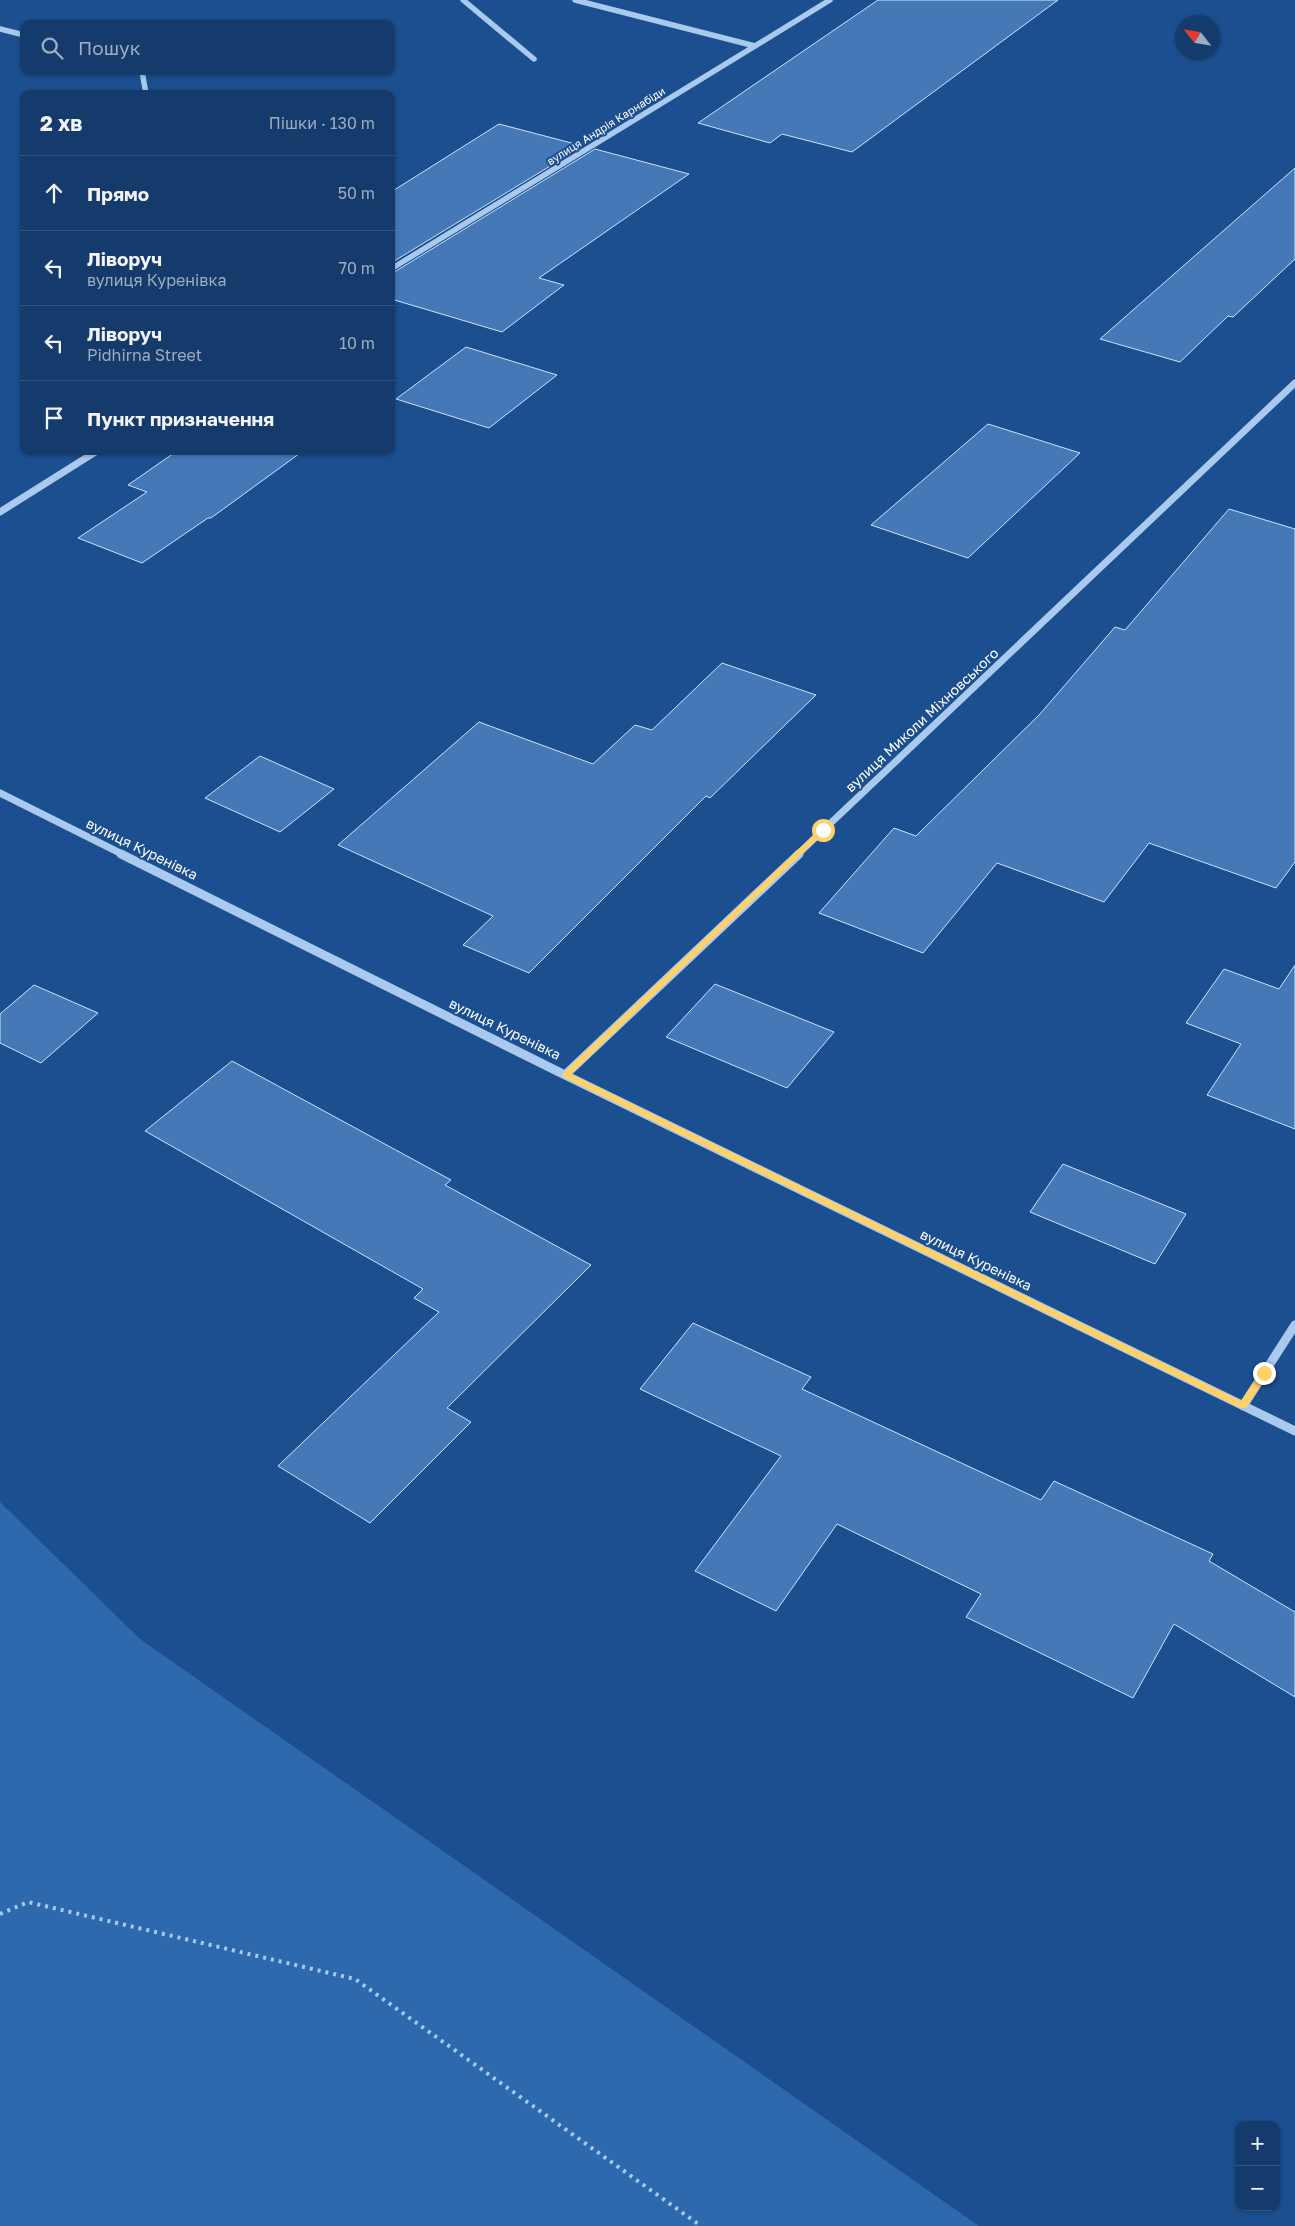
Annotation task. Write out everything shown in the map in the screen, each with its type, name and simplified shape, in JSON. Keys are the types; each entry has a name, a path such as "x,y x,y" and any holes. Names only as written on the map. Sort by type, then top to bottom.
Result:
{"street":[{"path":"463,0 534,59"},
{"path":"576,0 755,46"},
{"name":"вулиця Андрія Карнабіди","path":"395,267 830,0"},
{"path":"0,29 20,35"},
{"path":"143,75 145,90"},
{"name":"вулиця Миколи Міхновського","path":"566,1075 1295,383"},
{"path":"0,512 91,455"},
{"name":"вулиця Куренівка","path":"0,793 566,1075 1295,1431"},
{"path":"1243,1406 1295,1325"}],"path":[{"path":"0,1914 28,1902 355,1979 701,2226"}],"shaded area":[{"path":"0,1502 140,1639 979,2226 0,2226"}],"building":[{"path":"878,0 1058,0 852,152 782,134 770,143 698,123"},
{"path":"499,124 583,146 395,261 395,189"},
{"path":"595,149 689,174 539,278 564,285 502,332 395,300 395,272"},
{"path":"1295,168 1295,259 1233,317 1228,316 1180,362 1100,339"},
{"path":"466,347 557,375 489,428 396,399"},
{"path":"988,424 1080,453 968,558 871,525"},
{"path":"171,455 298,455 211,518 208,518 142,563 78,538 147,492 128,485"},
{"path":"1229,509 1295,529 1295,862 1276,888 1149,843 1104,902 997,863 923,953 819,913 894,828 916,836 1040,714 1115,627 1125,630"},
{"path":"722,663 816,695 710,798 706,796 529,973 463,945 493,916 338,845 479,722 593,764 635,725 652,730"},
{"path":"260,756 334,789 280,832 205,798"},
{"path":"1295,965 1295,1129 1207,1095 1241,1044 1186,1023 1224,969 1279,989"},
{"path":"715,984 834,1032 787,1088 666,1037"},
{"path":"34,985 98,1013 41,1063 0,1043 0,1014"},
{"path":"232,1061 451,1180 445,1185 591,1265 447,1408 471,1422 370,1523 278,1466 439,1312 414,1298 423,1289 145,1131"},
{"path":"1063,1164 1186,1214 1155,1264 1030,1212"},
{"path":"693,1323 811,1377 802,1389 1041,1500 1054,1481 1213,1554 1209,1561 1295,1612 1295,1697 1174,1624 1133,1698 966,1617 981,1594 837,1524 776,1611 695,1571 781,1456 640,1389"}],"route":[{"path":"823,830 566,1075 1243,1406 1264,1373"}]}
